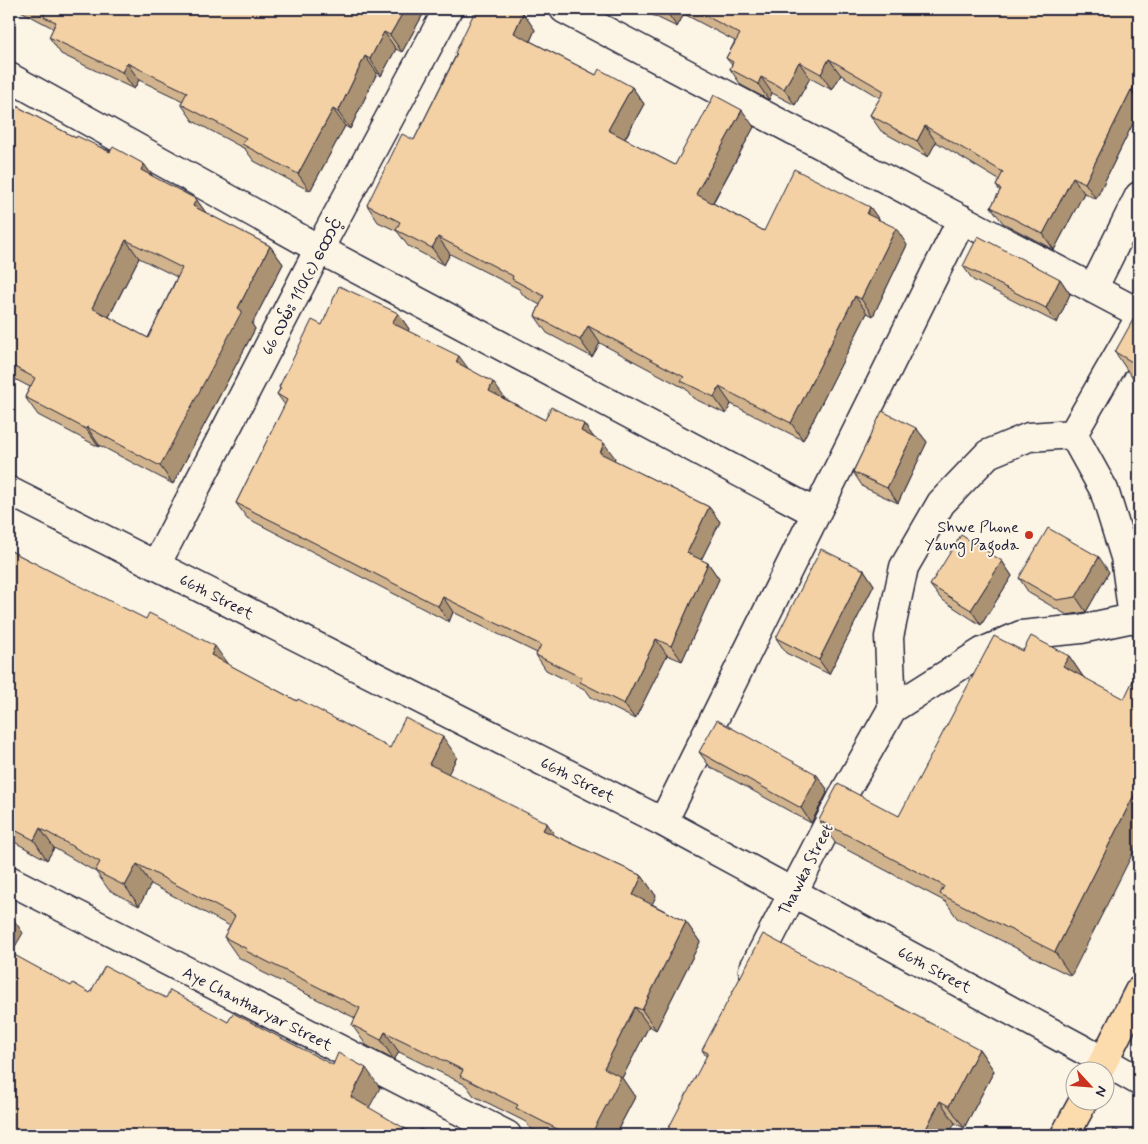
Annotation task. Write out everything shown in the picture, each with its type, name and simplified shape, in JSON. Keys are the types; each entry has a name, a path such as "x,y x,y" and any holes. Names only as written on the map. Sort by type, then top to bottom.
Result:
{"main road":[{"path":"1103,1062 1139,991"},
{"path":"1065,1135 1078,1112"}],"street":[{"name":"66 လမ်း 110(c) ထောင့်","path":"156,565 319,249 448,9"},
{"path":"564,9 1139,313"},
{"path":"9,77 319,249 816,513"},
{"path":"1093,288 1139,196"},
{"path":"663,822 962,219"},
{"path":"1073,434 1139,319"},
{"path":"1073,434 1104,490 1125,557 1136,620 1081,629 1021,635 982,652 892,709 889,637 904,568 940,503 988,454 1029,438 1073,434"},
{"name":"66th Street","path":"9,491 663,822 793,892 1094,1062"},
{"name":"Thawka Street","path":"743,988 846,790 892,709"},
{"name":"Aye Chantharyar Street","path":"9,880 507,1135"},
{"name":"66th Street","path":"1116,1072 1139,1081"}],"building":[{"path":"37,9 405,9 390,35 384,32 370,59 365,56 338,112 333,109 298,174 242,144 246,138 181,104 187,92 127,63 122,72 49,37 56,22 44,17 45,13"},
{"path":"476,9 514,9 523,13 514,33 596,75 599,69 632,87 608,130 675,165 714,95 742,110 696,194 764,231 794,169 870,207 867,214 896,228 861,299 855,296 791,423 719,387 714,397 681,381 684,377 588,326 580,340 535,316 544,296 512,279 513,276 438,237 432,248 396,230 400,222 367,205 402,134 414,140 457,54 455,53"},
{"path":"693,9 1139,9 1139,76 1085,183 1073,177 1043,234 991,207 1001,189 996,186 1003,172 925,126 917,141 870,115 884,91 829,59 821,74 799,62 784,89 761,77 758,84 730,69 733,62 726,58 740,34"},
{"path":"9,102 76,138 77,136 110,152 113,147 144,164 141,170 196,199 193,206 270,246 238,308 242,311 160,466 87,427 86,429 25,397 35,378 9,364","holes":["126,240 182,268 148,338 92,308"]},
{"path":"978,236 1060,279 1046,308 963,266"},
{"path":"339,286 398,313 392,323 459,356 456,362 493,382 489,391 545,420 551,407 584,424 581,431 604,443 600,453 709,507 687,553 708,563 671,646 656,639 624,704 580,682 582,678 536,655 541,645 443,597 438,606 236,503 287,400 277,394 281,388 279,387 312,320 322,325"},
{"path":"1134,318 1139,321 1139,366 1115,352"},
{"path":"882,411 916,428 887,488 853,472"},
{"path":"1048,528 1099,557 1076,597 1057,600 1019,578"},
{"path":"961,535 1002,561 971,610 930,585"},
{"path":"821,549 864,570 819,660 776,638"},
{"path":"9,550 146,619 149,613 215,646 211,655 390,748 405,718 443,737 429,764 547,823 543,830 642,876 633,895 686,922 642,1010 635,1007 604,1068 621,1077 591,1135 569,1135 516,1108 518,1105 460,1076 463,1070 385,1032 381,1040 352,1025 360,1008 246,951 247,949 224,937 235,916 137,864 125,886 95,871 100,862 40,828 34,840 9,827"},
{"path":"994,636 1023,651 1031,636 1069,656 1063,666 1124,699 1139,668 1139,785 1055,952 940,894 944,886 819,820 838,784 899,816"},
{"path":"717,720 816,774 815,777 817,778 801,808 699,752"},
{"path":"763,934 979,1049 949,1106 940,1101 923,1135 665,1135 708,1053 702,1050"},
{"path":"9,952 71,986 73,983 90,993 105,966 166,998 170,990 228,1022 233,1013 333,1065 338,1053 366,1068 351,1097 416,1135 9,1135"},
{"path":"420,1129 433,1135 417,1135"},
{"path":"1114,1129 1126,1135 1110,1135"}],"place":[{"name":"Shwe Phone Yaung Pagoda","path":"1029,535"}]}
